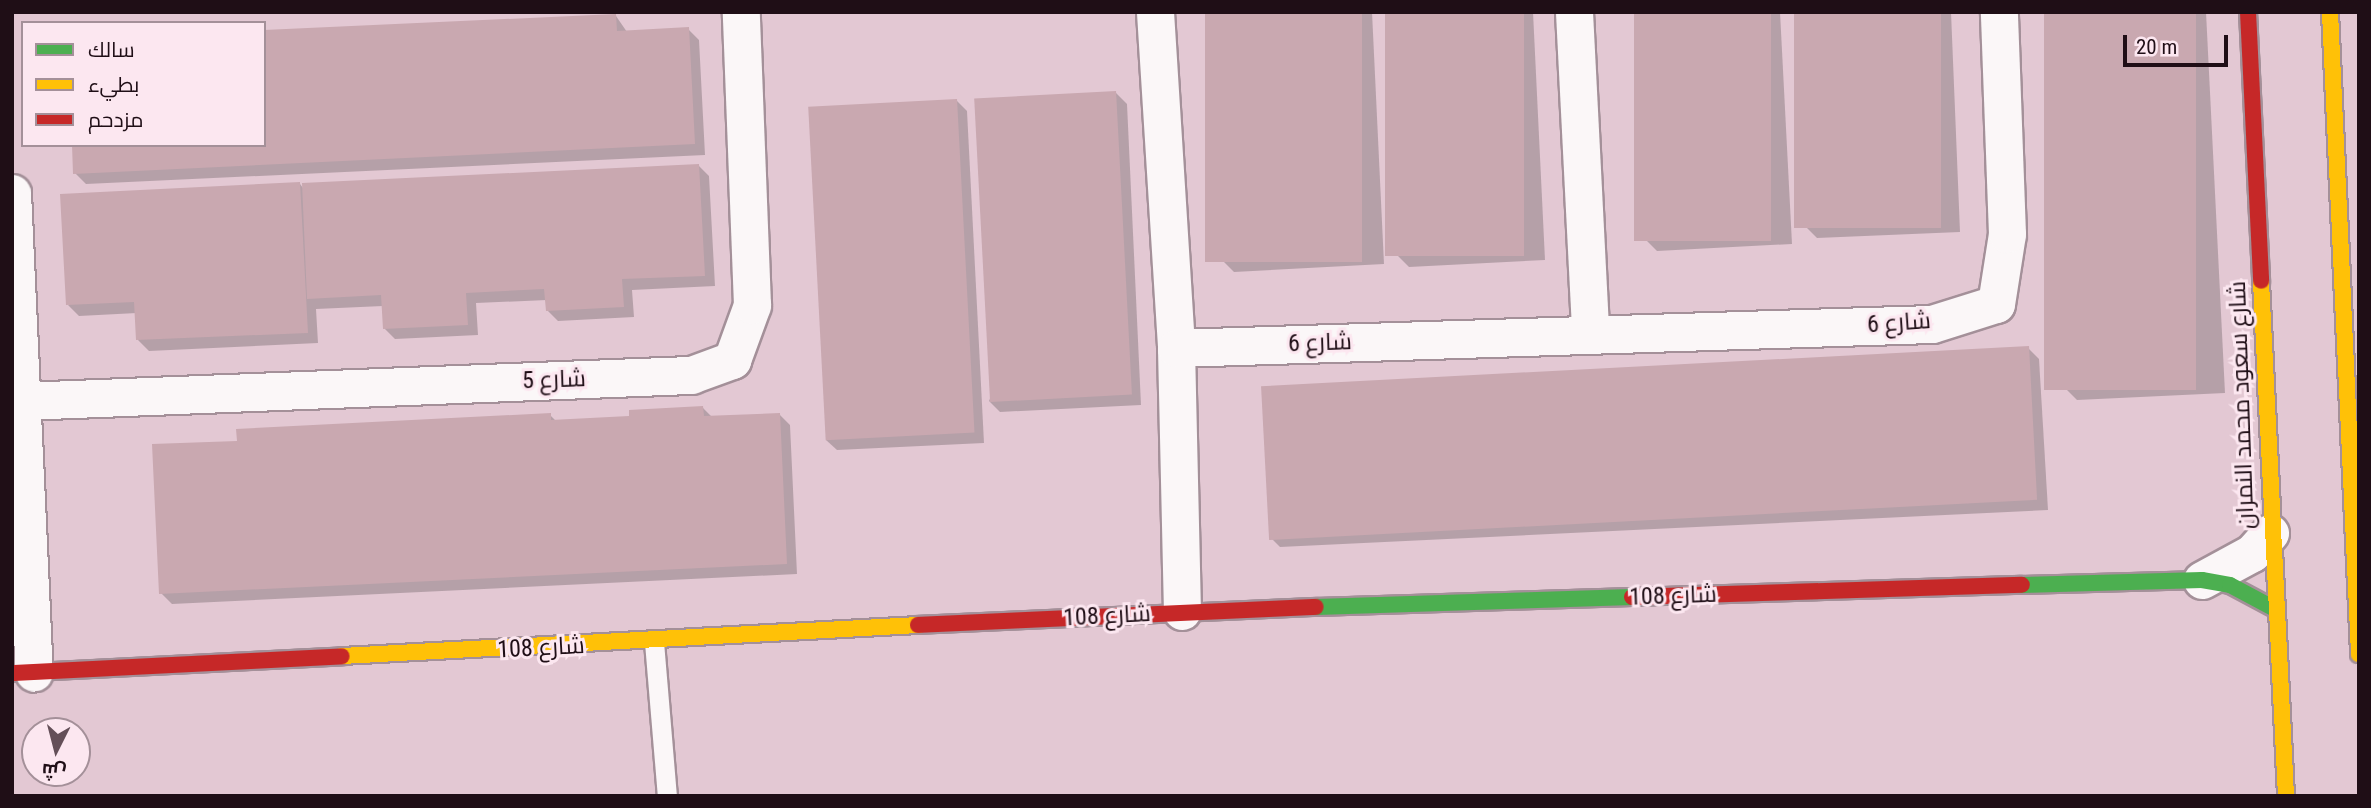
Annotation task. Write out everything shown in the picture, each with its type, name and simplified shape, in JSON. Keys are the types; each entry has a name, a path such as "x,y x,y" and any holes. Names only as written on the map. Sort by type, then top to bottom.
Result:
{"street":[{"name":"شارع 5","path":"22,401 691,375 732,360 752,305 741,12"},
{"path":"1155,12 1176,348 1182,611"},
{"path":"1574,12 1590,333"},
{"name":"شارع 6","path":"1176,348 1932,324 1996,304 2007,234 1999,12"},
{"name":"شارع سعود محمد النمران","path":"2248,12 2270,533 2286,796"},
{"path":"2330,12 2350,354 2359,654"},
{"path":"12,193 22,401 23,673"},
{"name":"شارع 108","path":"2202,580 2252,553 2270,533"},
{"name":"شارع 108","path":"23,673 654,642 1182,611 2202,580 2230,585 2274,608"}],"lane":[{"path":"654,642 667,796"}],"building":[{"path":"1205,12 1362,12 1362,262 1205,262"},
{"path":"1385,12 1524,12 1524,256 1385,256"},
{"path":"1634,12 1771,12 1771,241 1634,241"},
{"path":"1794,12 1941,12 1941,228 1794,228"},
{"path":"2044,12 2196,12 2196,390 2044,390"},
{"path":"616,14 617,31 689,27 695,144 73,174 72,147 266,147 266,30"},
{"path":"1116,91 1132,395 990,402 974,98"},
{"path":"957,99 974,433 826,440 808,107"},
{"path":"699,164 705,276 622,279 624,307 546,311 544,289 466,293 468,325 383,329 381,295 307,299 302,183"},
{"path":"300,182 308,333 136,340 134,302 66,305 60,194"},
{"path":"2029,346 2037,500 1269,540 1261,386"},
{"path":"703,406 704,416 780,413 787,564 159,594 152,444 237,441 236,429 551,413 551,420 629,416 629,410"}],"traffic: fast":[{"path":"2022,585 2202,580 2230,585 2275,609"},
{"path":"1316,607 1632,597"}],"traffic: slow":[{"path":"2330,12 2359,654"},
{"path":"2261,281 2286,796"},
{"path":"342,656 918,625"}],"traffic: jam":[{"path":"2248,12 2261,281"},
{"path":"1632,597 2022,585"},
{"path":"918,625 1316,607"},
{"path":"12,673 342,656"}]}
